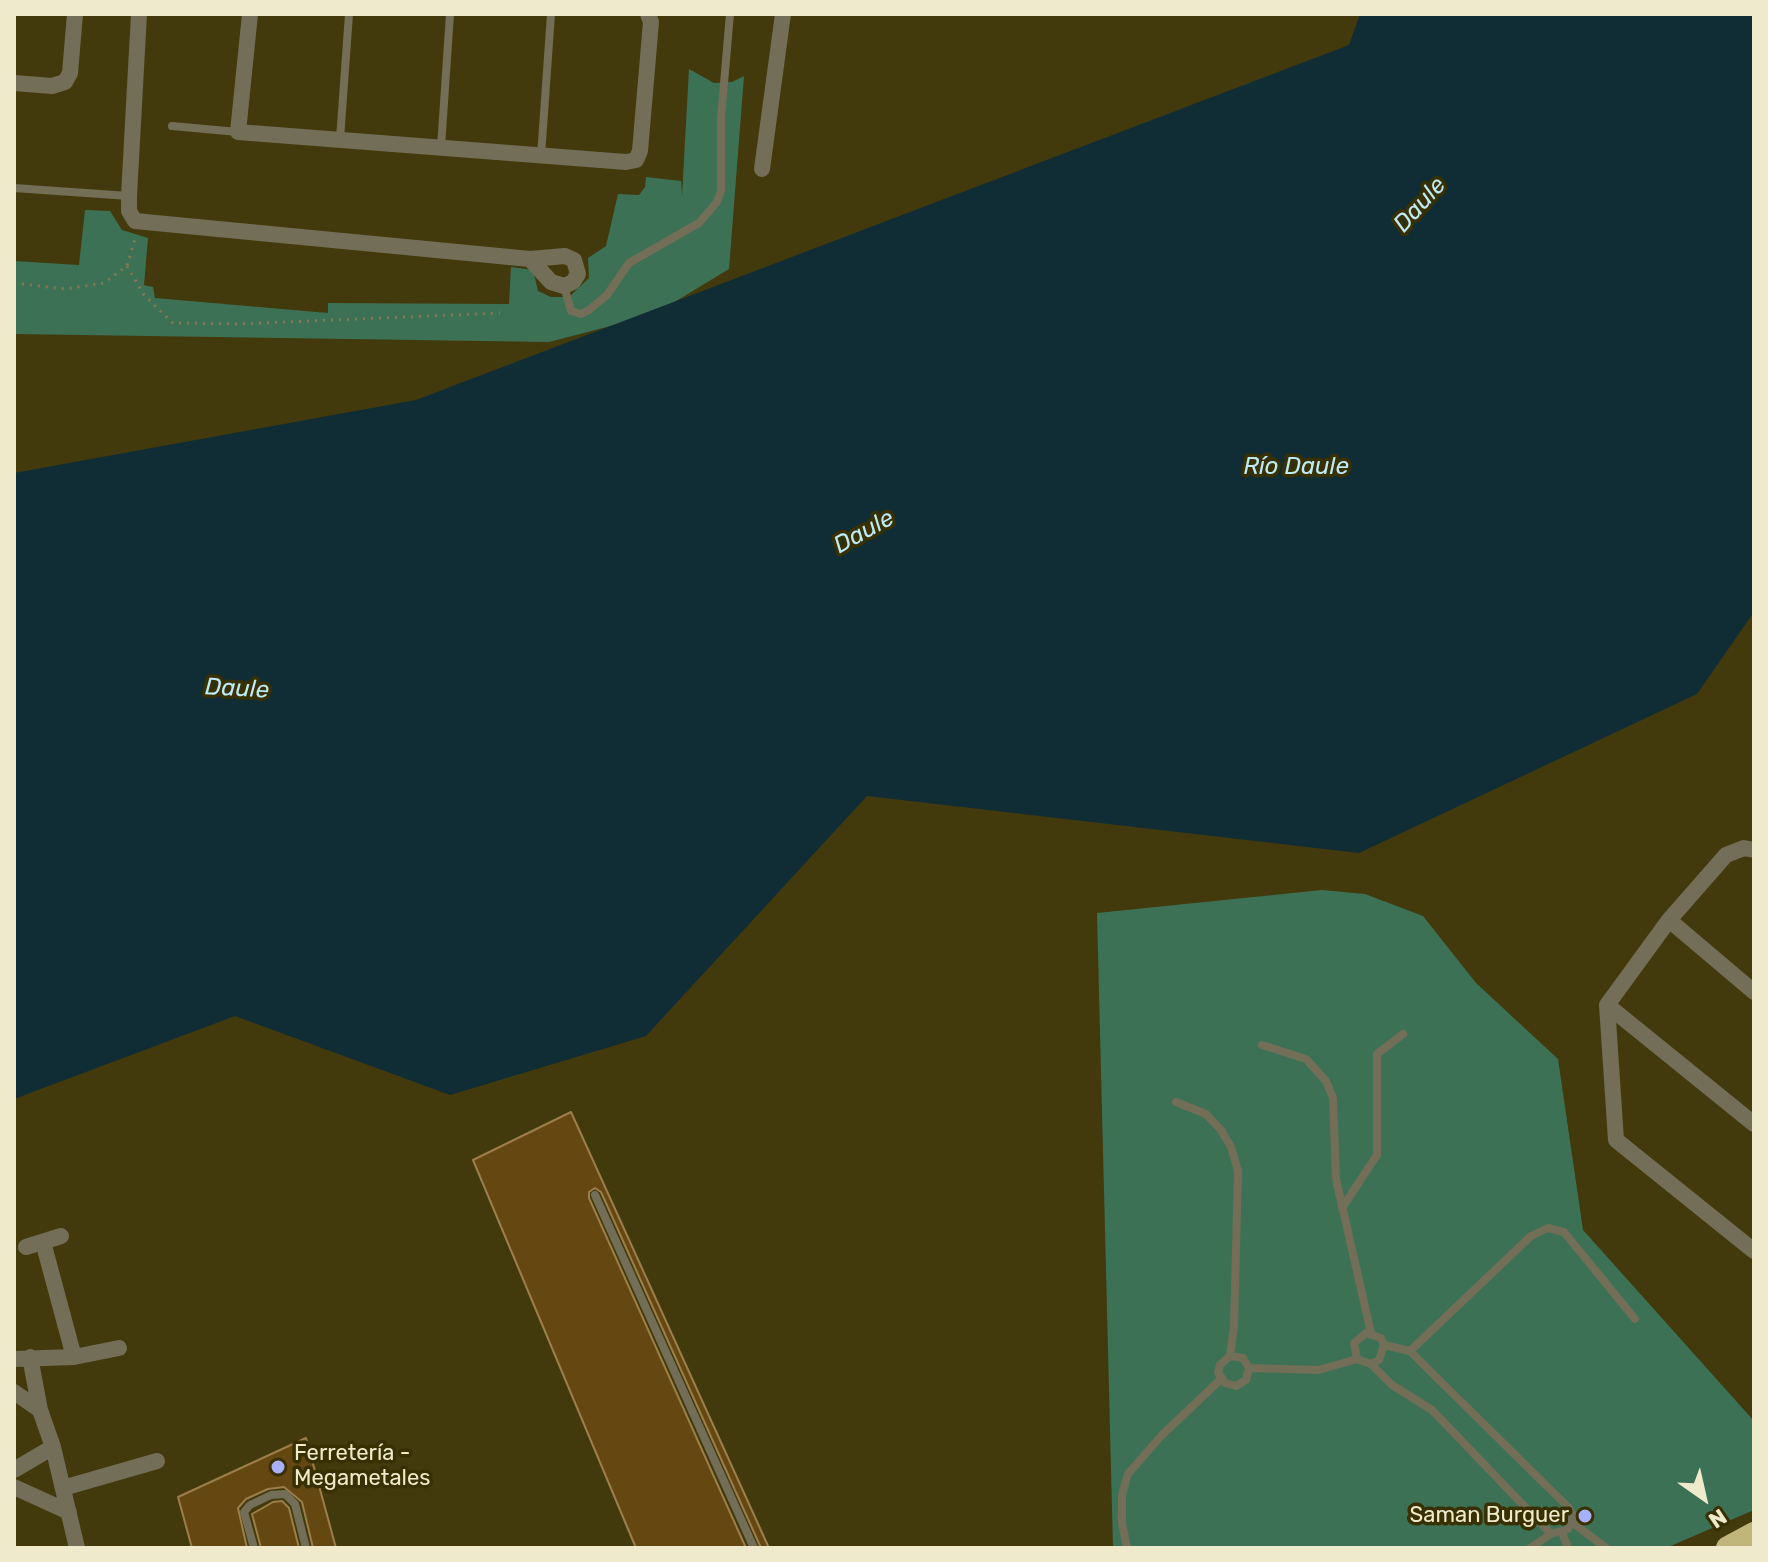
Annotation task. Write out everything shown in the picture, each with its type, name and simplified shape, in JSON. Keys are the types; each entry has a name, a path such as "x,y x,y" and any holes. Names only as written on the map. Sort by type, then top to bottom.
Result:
{"highway":[{"path":"1728,1548 1754,1534"}],"street":[{"path":"14,83 52,86 65,82 70,73 75,14"},
{"path":"139,14 129,196 131,217 139,224 530,259 565,256 574,260 578,269 577,279 564,286 551,282 530,259"},
{"path":"250,14 238,132 626,162 639,156 651,22 648,14"},
{"path":"762,169 783,14"},
{"path":"1753,847 1726,855 1669,920 1607,1005 1616,1140 1754,1251"},
{"path":"1669,920 1754,992"},
{"path":"1607,1005 1754,1124"},
{"path":"61,1236 35,1244 74,1357"},
{"path":"77,1548 53,1447 22,1358 74,1357 119,1348"},
{"path":"14,1392 40,1410"},
{"path":"14,1470 53,1447"},
{"path":"63,1488 157,1461"},
{"path":"14,1487 69,1512"}],"lane":[{"path":"340,140 349,14"},
{"path":"441,148 450,14"},
{"path":"541,156 551,14"},
{"path":"564,286 571,311 581,314 589,310 607,295 629,263 699,223 717,202 721,191 721,118 730,14"},
{"path":"172,126 238,132"},
{"path":"14,188 129,196"},
{"path":"1342,1208 1377,1155 1377,1054 1403,1034"},
{"path":"1262,1045 1306,1059 1326,1081 1333,1098 1336,1179 1371,1333"},
{"path":"1176,1102 1206,1114 1221,1130 1231,1147 1238,1171 1240,1208 1230,1356 1220,1365 1221,1379 1230,1386 1242,1384 1249,1368"},
{"path":"595,1195 754,1548"},
{"path":"1410,1351 1531,1236 1548,1228 1564,1232 1635,1319"},
{"path":"1357,1359 1354,1343 1358,1336 1371,1333 1381,1338 1384,1345 1379,1360 1371,1364"},
{"path":"1384,1345 1410,1351 1569,1508 1572,1522 1606,1548"},
{"path":"1230,1356 1243,1358 1249,1368"},
{"path":"1249,1368 1306,1371 1337,1367 1357,1359 1371,1364 1392,1385 1432,1410 1551,1534"},
{"path":"1127,1548 1122,1523 1122,1495 1128,1474 1161,1436 1221,1379"},
{"path":"254,1548 244,1512 250,1505 271,1495 285,1494 295,1504 306,1548"},
{"path":"1530,1548 1551,1534 1562,1532 1572,1522"},
{"path":"1562,1532 1568,1548"}],"path":[{"path":"14,283 65,289 104,283 127,266 139,224"},
{"path":"127,266 144,295 173,323 239,324 500,313"}],"green space":[{"path":"689,69 714,83 732,82 744,76 729,269 653,315 549,342 14,334 14,261 79,265 85,210 110,211 122,230 148,238 144,285 153,287 155,298 328,313 328,303 509,304 511,267 533,270 538,291 551,297 569,297 589,278 588,258 606,246 618,194 639,195 645,187 646,177 681,181 682,196"},
{"path":"1322,890 1365,894 1423,916 1476,983 1558,1059 1583,1230 1754,1421 1754,1510 1666,1548 1113,1548 1097,913"}],"water":[{"name":"Río Daule","path":"1360,14 1754,14 1754,612 1697,694 1359,853 867,796 646,1036 450,1095 235,1016 14,1099 14,473 416,400 1349,45"}],"building":[{"path":"571,1112 769,1548 761,1548 601,1192 595,1188 589,1192 589,1198 746,1548 636,1548 473,1160"},
{"name":"Ferretería - Megametales","path":"306,1438 336,1548 313,1548 302,1502 284,1487 268,1489 246,1499 238,1508 247,1548 192,1548 178,1497"},
{"path":"282,1501 289,1508 299,1548 261,1548 252,1514 273,1502"}],"place":[{"name":"Ferretería - Megametales","path":"278,1467"},
{"name":"Saman Burguer","path":"1585,1516"}],"water label":[{"name":"Daule","path":"1420,205"},
{"name":"Daule","path":"864,532"},
{"name":"Daule","path":"237,689"}]}
